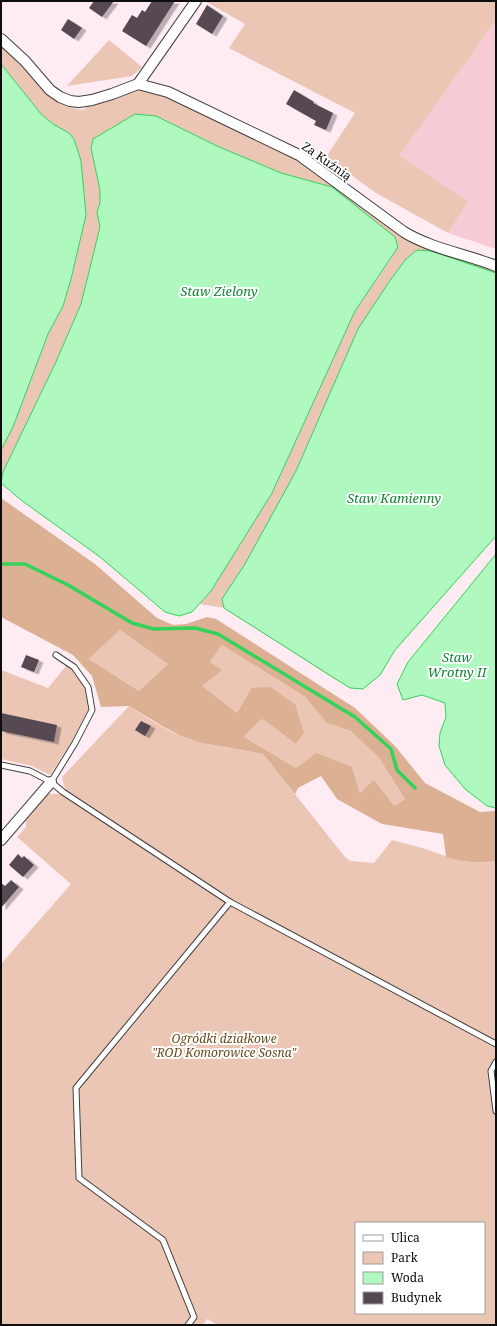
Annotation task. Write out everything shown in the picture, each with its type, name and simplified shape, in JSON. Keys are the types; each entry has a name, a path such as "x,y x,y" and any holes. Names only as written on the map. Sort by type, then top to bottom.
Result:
{"street":[{"path":"1,39 25,61 50,90 60,97 70,102 92,100 138,84 196,1"},
{"name":"Za Kuźnią","path":"138,84 168,92 298,155 417,240 496,266"},
{"path":"1,840 51,782"}],"lane":[{"path":"51,782 75,743 92,710 88,687 74,667 56,655"},
{"path":"1,765 30,771 51,782 63,792 230,902 496,1044"},
{"path":"188,1325 194,1317 163,1240 80,1178 76,1088 230,902"},
{"path":"496,1062 491,1071 496,1111"}],"shaded area":[{"path":"496,20 496,249 448,233 468,202 400,155"},
{"path":"1,498 95,564 157,618 173,625 186,624 207,617 216,619 355,708 395,746 425,783 480,812 496,811 496,861 471,862 446,857 443,834 382,824 337,799 321,776 298,788 295,794 263,754 202,743 181,736 129,706 101,707 92,676 73,655 1,617","holes":["120,630 168,664 139,691 89,659","222,645 304,696 327,723 351,731 379,758 405,799 394,806 374,780 360,793 352,767 316,753 296,768 244,737 262,719 296,744 304,733 295,704 270,687 251,688 237,713 202,686 222,670 210,662"]}],"green space":[{"path":"205,1 496,1 496,20 400,155 468,202 448,233 376,193 326,157 355,113 229,48 245,24"},
{"path":"109,40 142,67 132,76 67,86"},
{"path":"1,43 59,102 68,107 83,110 94,102 133,90 147,90 165,95 283,150 398,233 496,269 496,273 480,268 322,413 303,455 339,682 224,608 200,604 211,591 272,493 355,311 392,257 332,187 281,173 217,146 156,116 91,148 100,190 100,203 97,212 100,227 81,304 55,364 1,478 1,450 13,427 48,334 63,306 86,215 69,133 53,124 41,114 1,64"},
{"path":"120,630 168,664 139,691 89,659"},
{"path":"222,645 304,696 327,723 351,731 379,758 405,799 394,806 360,793 352,767 296,768 244,737 262,719 296,744 304,733 251,688 237,713 201,686 221,670 210,662"},
{"path":"66,666 70,667 87,688 88,710 72,741 50,775 32,766 1,759 1,670 48,688"},
{"name":"Ogródki działkowe \"ROD Komorowice Sosna\"","path":"129,706 161,726 182,736 212,745 263,754 345,857 350,861 374,863 392,840 469,862 496,861 496,1325 218,1325 207,1319 203,1325 1,1325 1,964 71,884 17,837 26,827 26,819 48,794 60,794 65,789 62,777"}],"water":[{"path":"1,64 41,114 53,124 69,133 74,139 81,161 86,215 63,306 48,334 13,427 1,450"},
{"name":"Staw Zielony","path":"135,114 156,116 217,146 281,173 332,187 395,237 398,247 355,311 272,493 211,591 192,612 179,616 165,612 100,557 21,500 1,483 3,472 55,364 81,304 100,227 97,212 100,203 100,190 91,148 93,139"},
{"name":"Staw Kamienny","path":"417,250 431,251 496,273 496,536 395,650 380,675 363,689 350,688 224,608 222,599 245,564 296,471 358,329 406,259"},
{"name":"Staw Wrotny II","path":"496,554 496,808 487,806 465,789 445,765 439,746 440,733 446,717 445,703 422,695 403,700 397,684 408,662"}],"building":[{"path":"94,1 114,1 102,17 89,8"},
{"path":"152,1 175,1 146,46 122,31 132,15 137,18 142,10 145,12"},
{"path":"207,5 223,16 212,34 196,24"},
{"path":"68,19 82,28 74,39 61,30"},
{"path":"294,90 314,102 313,103 333,113 326,130 314,125 316,121 286,104"},
{"path":"26,655 39,660 34,672 21,667"},
{"path":"1,713 57,725 54,742 1,731"},
{"path":"141,721 151,726 145,736 135,730"},
{"path":"18,854 22,858 24,856 34,865 23,877 9,865"},
{"path":"11,880 19,887 1,908 1,883 5,886"}],"waterway":[{"path":"1,564 25,564 68,585 132,623 154,629 195,628 218,634 355,717 391,749 397,770 415,788"}]}
